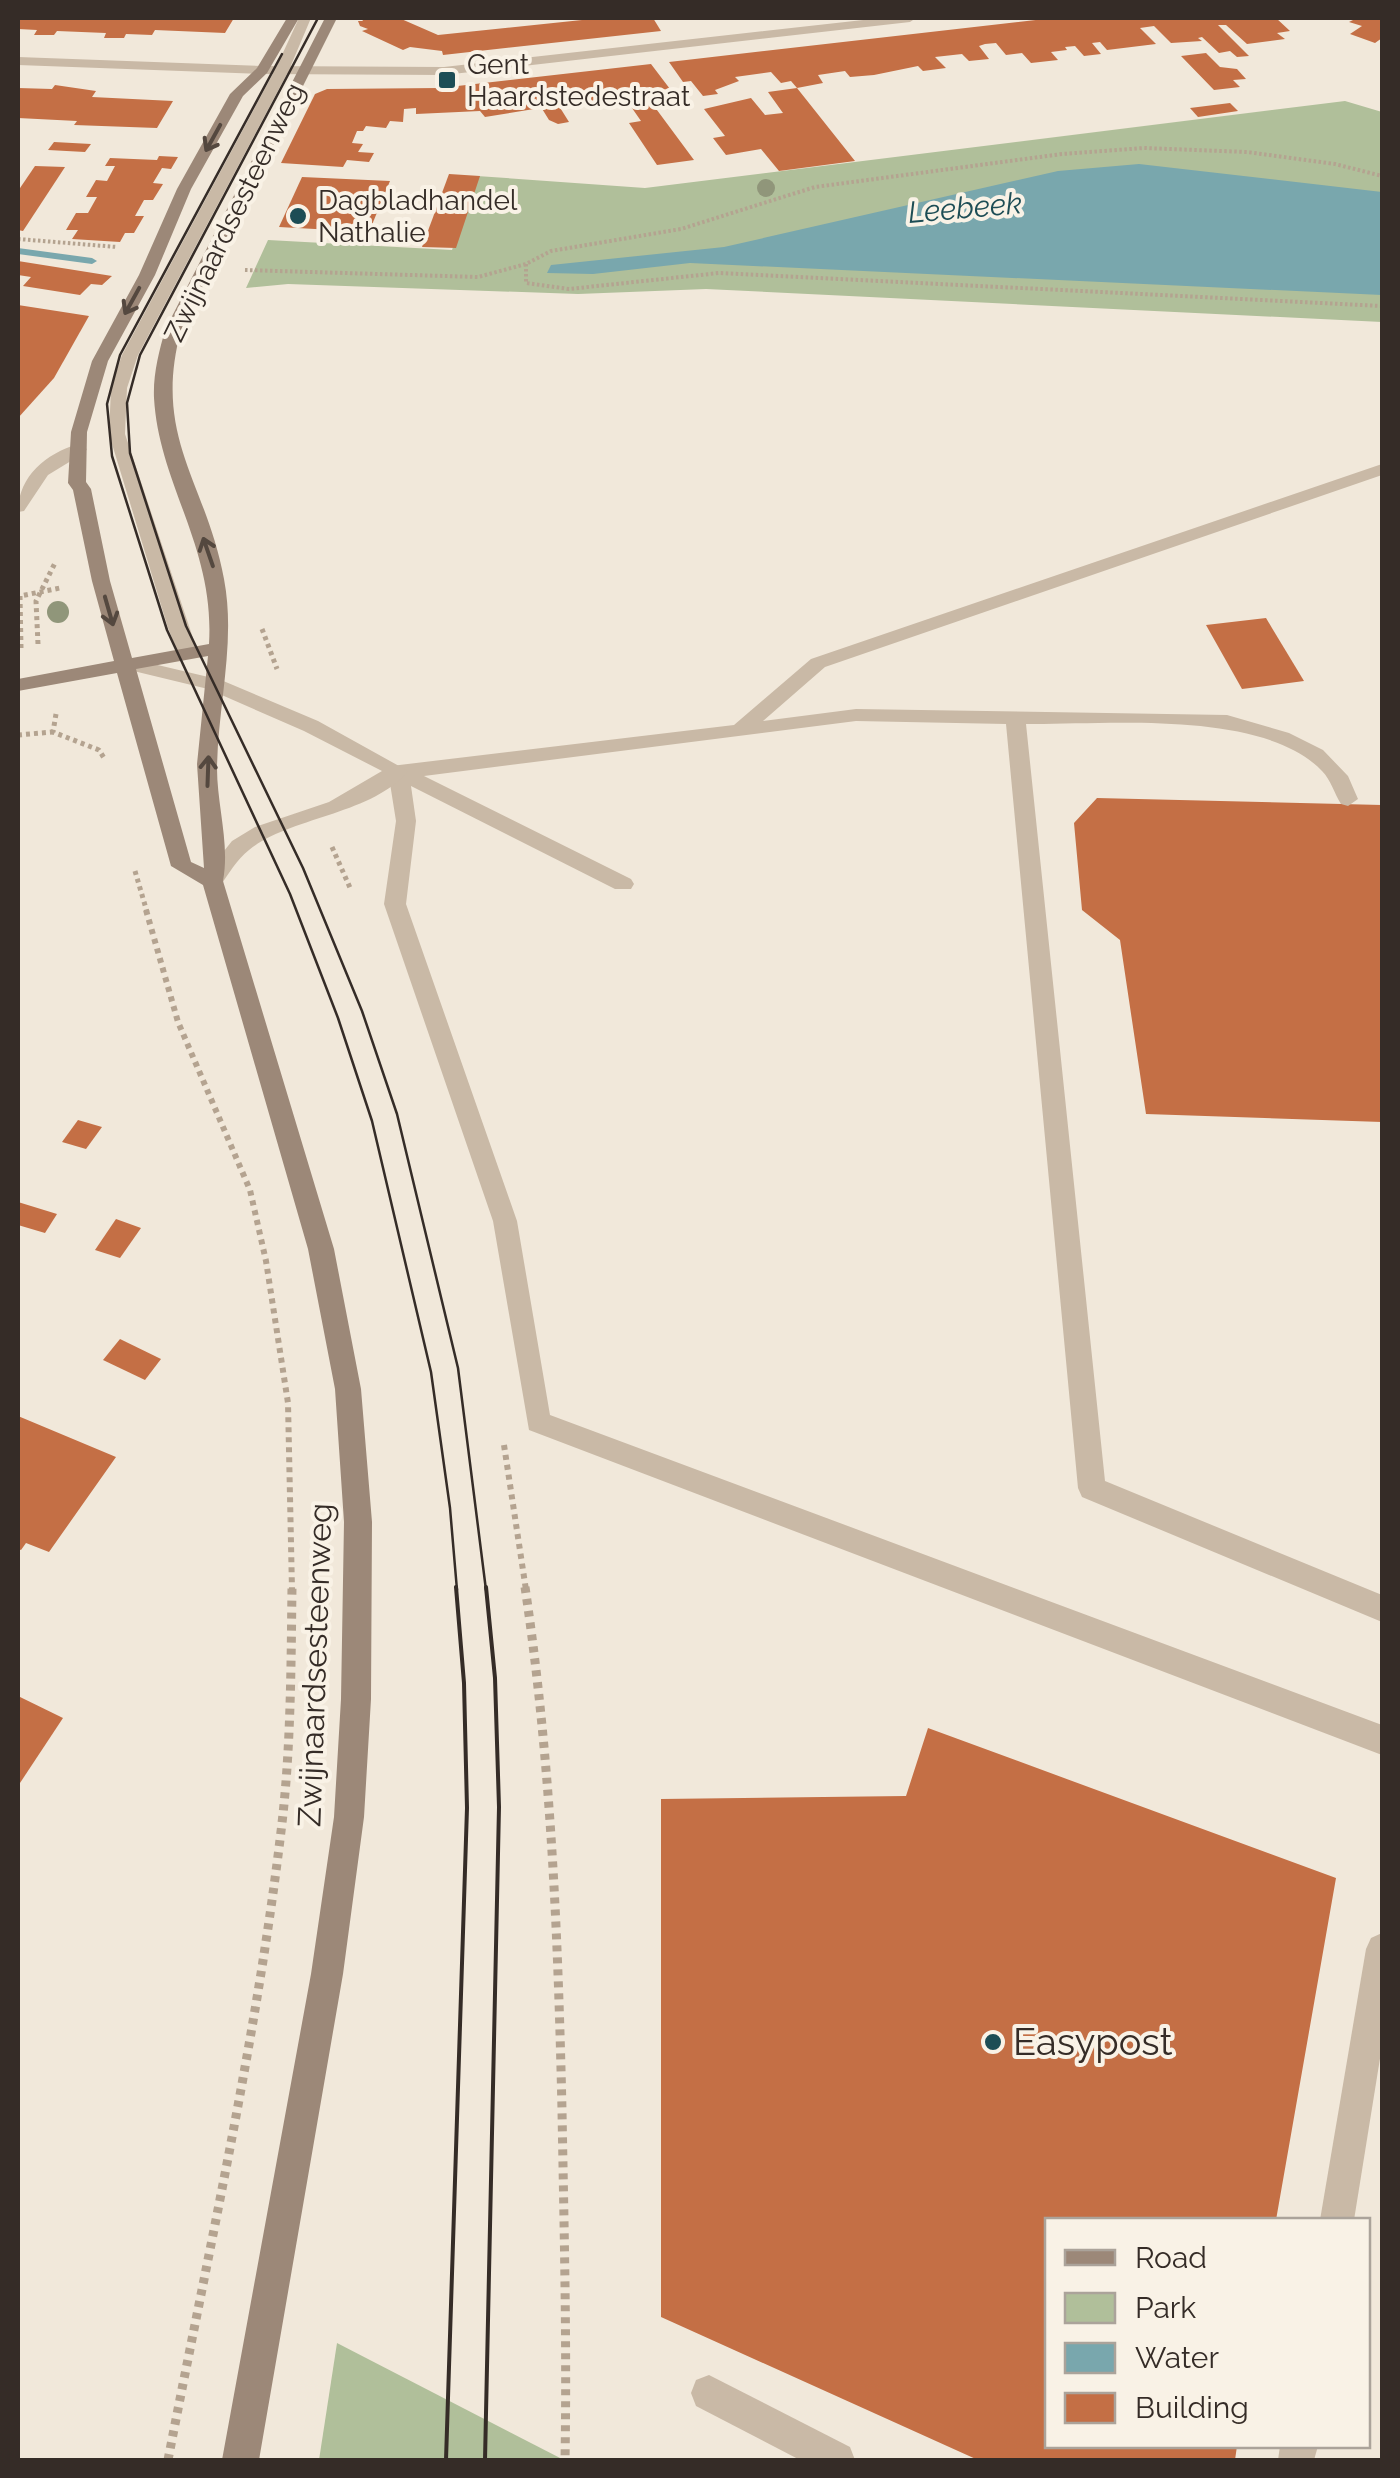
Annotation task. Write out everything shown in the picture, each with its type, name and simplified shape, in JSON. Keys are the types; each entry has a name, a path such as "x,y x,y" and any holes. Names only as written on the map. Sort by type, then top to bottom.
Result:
{"street":[{"name":"Zwijnaardsesteenweg","path":"212,880 182,866 101,582 82,489 76,483 78,449 86,400 100,361 184,190 237,94 262,70 293,18"},
{"path":"188,653 176,628 122,454 116,418 119,388 130,355 306,18"},
{"path":"282,70 315,18"},
{"name":"Zwijnaardsesteenweg","path":"240,2460 327,1974 349,1817 356,1699 358,1522 348,1390 322,1249 212,880 218,857 207,793 220,606 214,572 159,397 161,361 204,267 331,18"},
{"path":"18,61 262,70 444,70 698,37 910,18"},
{"path":"18,507 33,478 51,461 78,449"},
{"path":"740,730 818,663 1382,470"},
{"path":"18,685 219,648"},
{"path":"124,663 214,684 311,726 623,884"},
{"path":"212,880 239,846 250,839 316,814 398,772 856,714 1227,722 1281,736 1320,757 1344,787 1348,799"},
{"path":"1015,717 1092,1488 1382,1609"},
{"path":"398,772 406,821 395,904 505,1221 538,1422 1382,1740"},
{"path":"1337,2218 1382,1949"},
{"path":"709,2393 837,2460"}],"path":[{"path":"204,267 478,277 526,264 551,251 681,228 815,187 1062,154 1144,148 1247,152 1335,164 1382,176"},
{"path":"18,238 79,246 158,248"},
{"path":"526,264 526,282 569,289 718,273 1382,306"},
{"path":"48,677 57,710 53,732"},
{"path":"18,736 53,732 100,750 105,761"},
{"path":"316,814 354,901"},
{"path":"132,857 178,1022 250,1190 266,1262 288,1403 293,1531 292,1709 279,1840 260,1976 168,2460"},
{"path":"503,1439 538,1672 550,1803 559,1970 567,2348 565,2460"}],"green space":[{"path":"1345,101 1382,112 1382,322 706,289 578,294 288,284 246,288 268,240 452,250 477,176 645,188"},
{"path":"337,2343 564,2460 319,2460"}],"water":[{"path":"1139,164 1382,192 1382,295 690,263 593,274 547,273 551,265 724,247 1058,171"}],"building":[{"path":"18,18 234,18 225,33 155,30 152,35 104,38 106,33 57,31 54,35 34,35 37,30 18,29"},
{"path":"361,18 399,18 438,35 601,18 653,18 661,31 443,55 442,51 410,47 403,50 362,31 368,29 360,26"},
{"path":"1053,18 1276,18 1290,31 1277,33 1285,39 1247,44 1226,25 1218,25 1249,56 1237,57 1230,51 1219,53 1202,37 1198,38 1202,41 1171,43 1154,26 1140,28 1156,44 1107,50 1100,42 1092,43 1101,54 1084,56 1075,46 1065,47 1067,50 1051,52 1058,60 1031,63 1022,53 1006,55 996,43 985,44 979,46 989,59 969,61 962,54 935,57 946,68 923,71 918,66 850,77 845,71 818,75 823,83 797,88 791,81 781,83 771,72 735,77 739,81 715,90 718,94 703,96 691,81 683,82 669,62"},
{"path":"1357,18 1382,18 1382,38 1375,43 1350,34 1362,26 1349,22"},
{"path":"1206,53 1220,67 1237,69 1246,79 1233,80 1240,87 1214,90 1181,56"},
{"path":"651,64 670,89 660,90 669,104 654,106 694,160 657,165 629,123 641,121 625,98 559,106 569,122 558,124 549,120 536,99 529,100 534,109 485,117 480,111 416,114 416,108 404,109 403,122 390,121 386,128 366,126 357,131 352,143 363,144 358,152 374,153 369,162 347,160 343,167 281,163 315,94 327,89 440,88"},
{"path":"55,85 96,91 92,97 173,101 157,128 18,118 18,88 52,89"},
{"path":"797,88 855,161 779,171 761,149 726,155 713,138 725,136 704,109 751,98 765,115 783,113 768,92"},
{"path":"1230,103 1238,111 1198,117 1190,108"},
{"path":"54,142 91,144 85,152 48,150"},
{"path":"159,156 178,157 171,169 162,168 153,183 163,184 153,200 144,200 135,216 144,216 134,233 125,233 120,242 72,239 78,230 66,230 76,213 88,213 97,197 86,197 96,180 107,181 115,166 105,166 110,158 157,160"},
{"path":"35,166 65,167 23,231 18,230 18,191"},
{"path":"449,174 480,176 456,248 422,247"},
{"path":"302,177 390,181 369,232 279,227"},
{"path":"18,261 112,276 102,285 91,284 80,295 23,286 31,277 18,275"},
{"path":"18,305 89,316 54,378 18,418"},
{"path":"1266,618 1304,681 1242,689 1206,625"},
{"path":"1097,798 1382,805 1382,1122 1146,1114 1120,940 1082,910 1074,823"},
{"path":"78,1120 102,1127 86,1149 62,1142"},
{"path":"18,1202 57,1214 45,1233 18,1225"},
{"path":"116,1219 141,1228 120,1258 95,1250"},
{"path":"120,1339 161,1359 145,1380 103,1360"},
{"path":"18,1416 116,1457 49,1552 26,1543 18,1549"},
{"path":"18,1696 63,1718 18,1786"},
{"path":"928,1728 1336,1878 1276,2218 1045,2218 1045,2448 1237,2448 1235,2460 978,2460 661,2317 661,1799 906,1796"}],"waterway":[{"name":"Leebeek","path":"18,251 92,261"}],"tram line":[{"path":"318,18 140,355 127,403 130,453 186,626 303,868 362,1011 397,1114 458,1368 486,1590"},
{"path":"282,54 120,355 107,404 112,456 167,630 290,894 338,1018 372,1121 431,1372 457,1590"},
{"path":"446,2460 467,1808 464,1683 456,1587"},
{"path":"485,2460 499,1807 495,1678 486,1587"}],"place":[{"name":"Gent Haardstedestraat","path":"447,80"},
{"name":"Dagbladhandel Nathalie","path":"298,216"},
{"name":"Easypost","path":"993,2042"}]}
